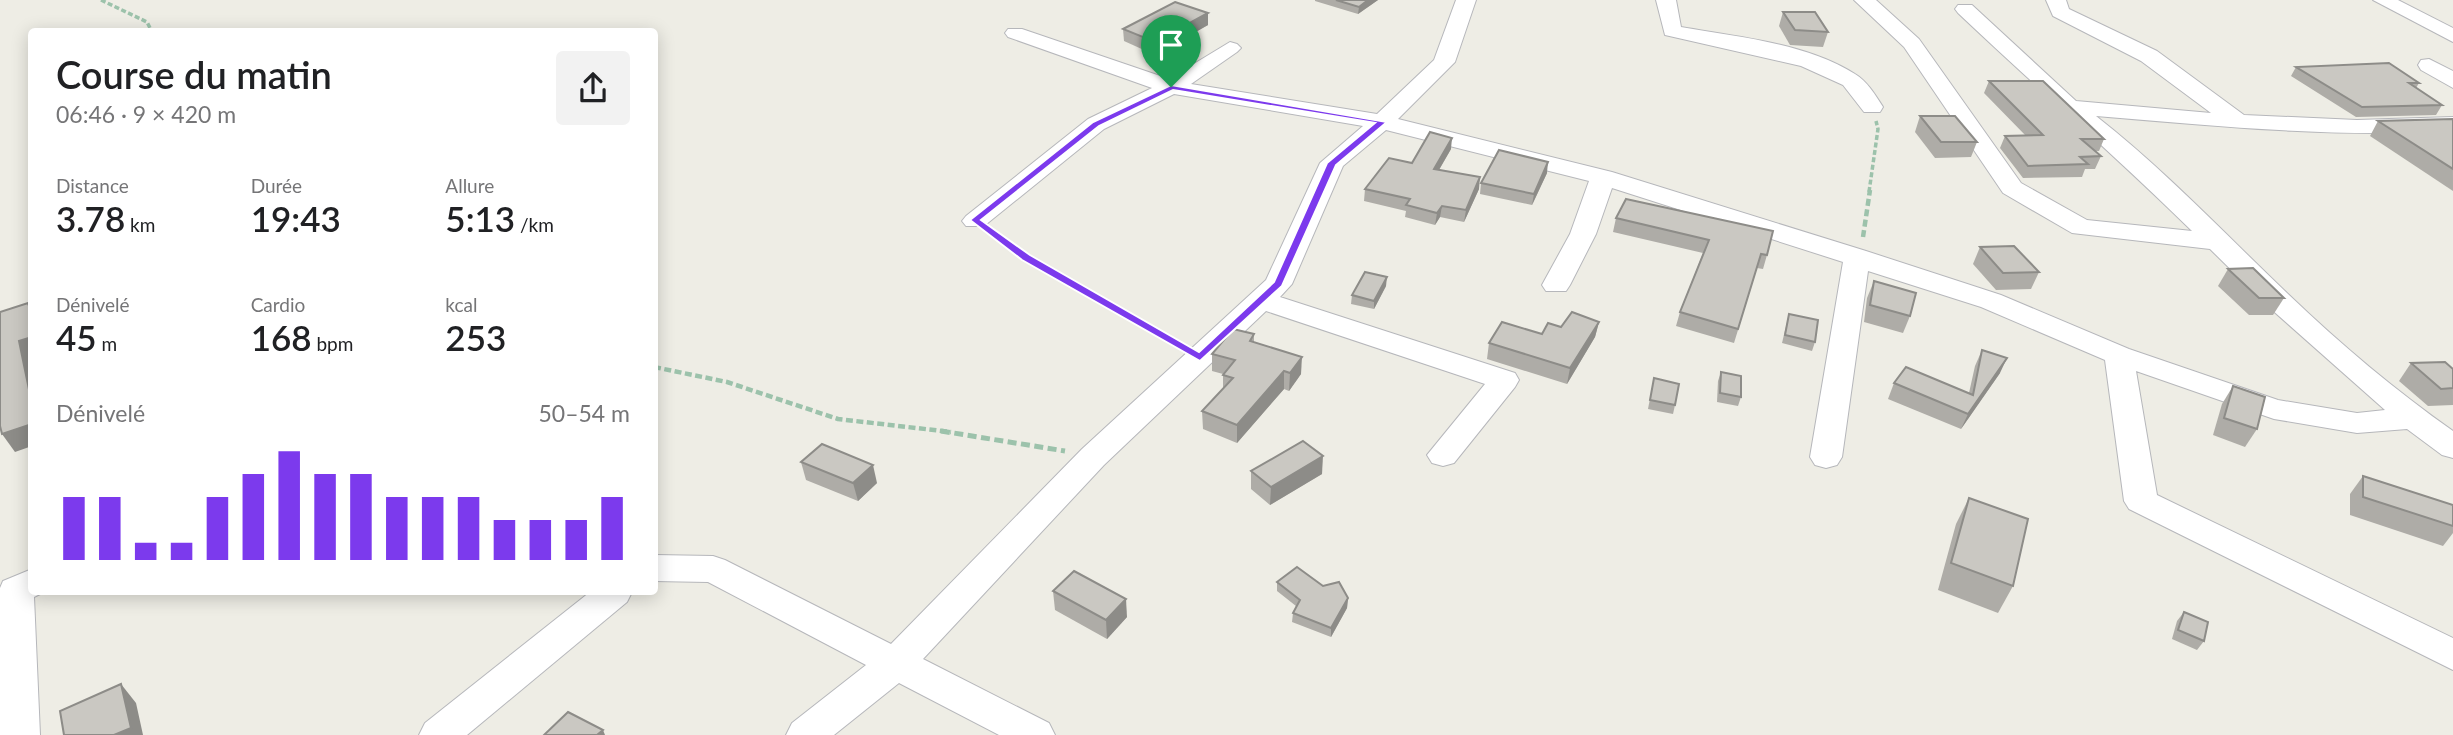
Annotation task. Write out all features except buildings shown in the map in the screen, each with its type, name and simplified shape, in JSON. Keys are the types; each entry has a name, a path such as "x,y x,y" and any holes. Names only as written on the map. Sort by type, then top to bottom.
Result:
{"street":[{"path":"806,735 895,664 1093,457 1278,284 1332,163 1382,122 1444,62 1466,0"},
{"path":"1666,0 1672,31 1754,47 1819,66 1850,79 1872,107"},
{"path":"1864,0 1912,43 2012,188 2081,228 2220,242"},
{"path":"2056,0 2060,12 2149,56 2236,121"},
{"path":"2383,0 2453,36"},
{"path":"1965,9 2070,107 2124,150 2281,303 2413,418 2453,447"},
{"path":"1015,33 1171,87 1382,122 1603,177 1991,301 2119,355 2274,409 2357,423 2413,418"},
{"path":"975,220 1096,124 1171,87 1230,48"},
{"path":"2453,62 2429,65 2453,81"},
{"path":"2070,107 2236,121 2406,128 2453,124"},
{"path":"1556,285 1583,234 1603,177"},
{"path":"1826,457 1857,257"},
{"path":"1261,300 1504,380 1443,455"},
{"path":"2119,355 2141,501 2453,654"},
{"path":"658,568 713,569 1035,735"},
{"path":"20,735 16,591 28,584"},
{"path":"439,735 610,595"}],"path":[{"path":"101,0 147,22 150,28"},
{"path":"1857,257 1864,232 1878,129 1872,107"},
{"path":"975,220 1026,258 1200,357"},
{"path":"658,368 727,382 838,419 906,425 1093,457"}],"route":[{"path":"1171,87 1382,122 1332,163 1278,284 1200,357 1026,258 1003,237 975,220 1096,124 1171,87"}]}
